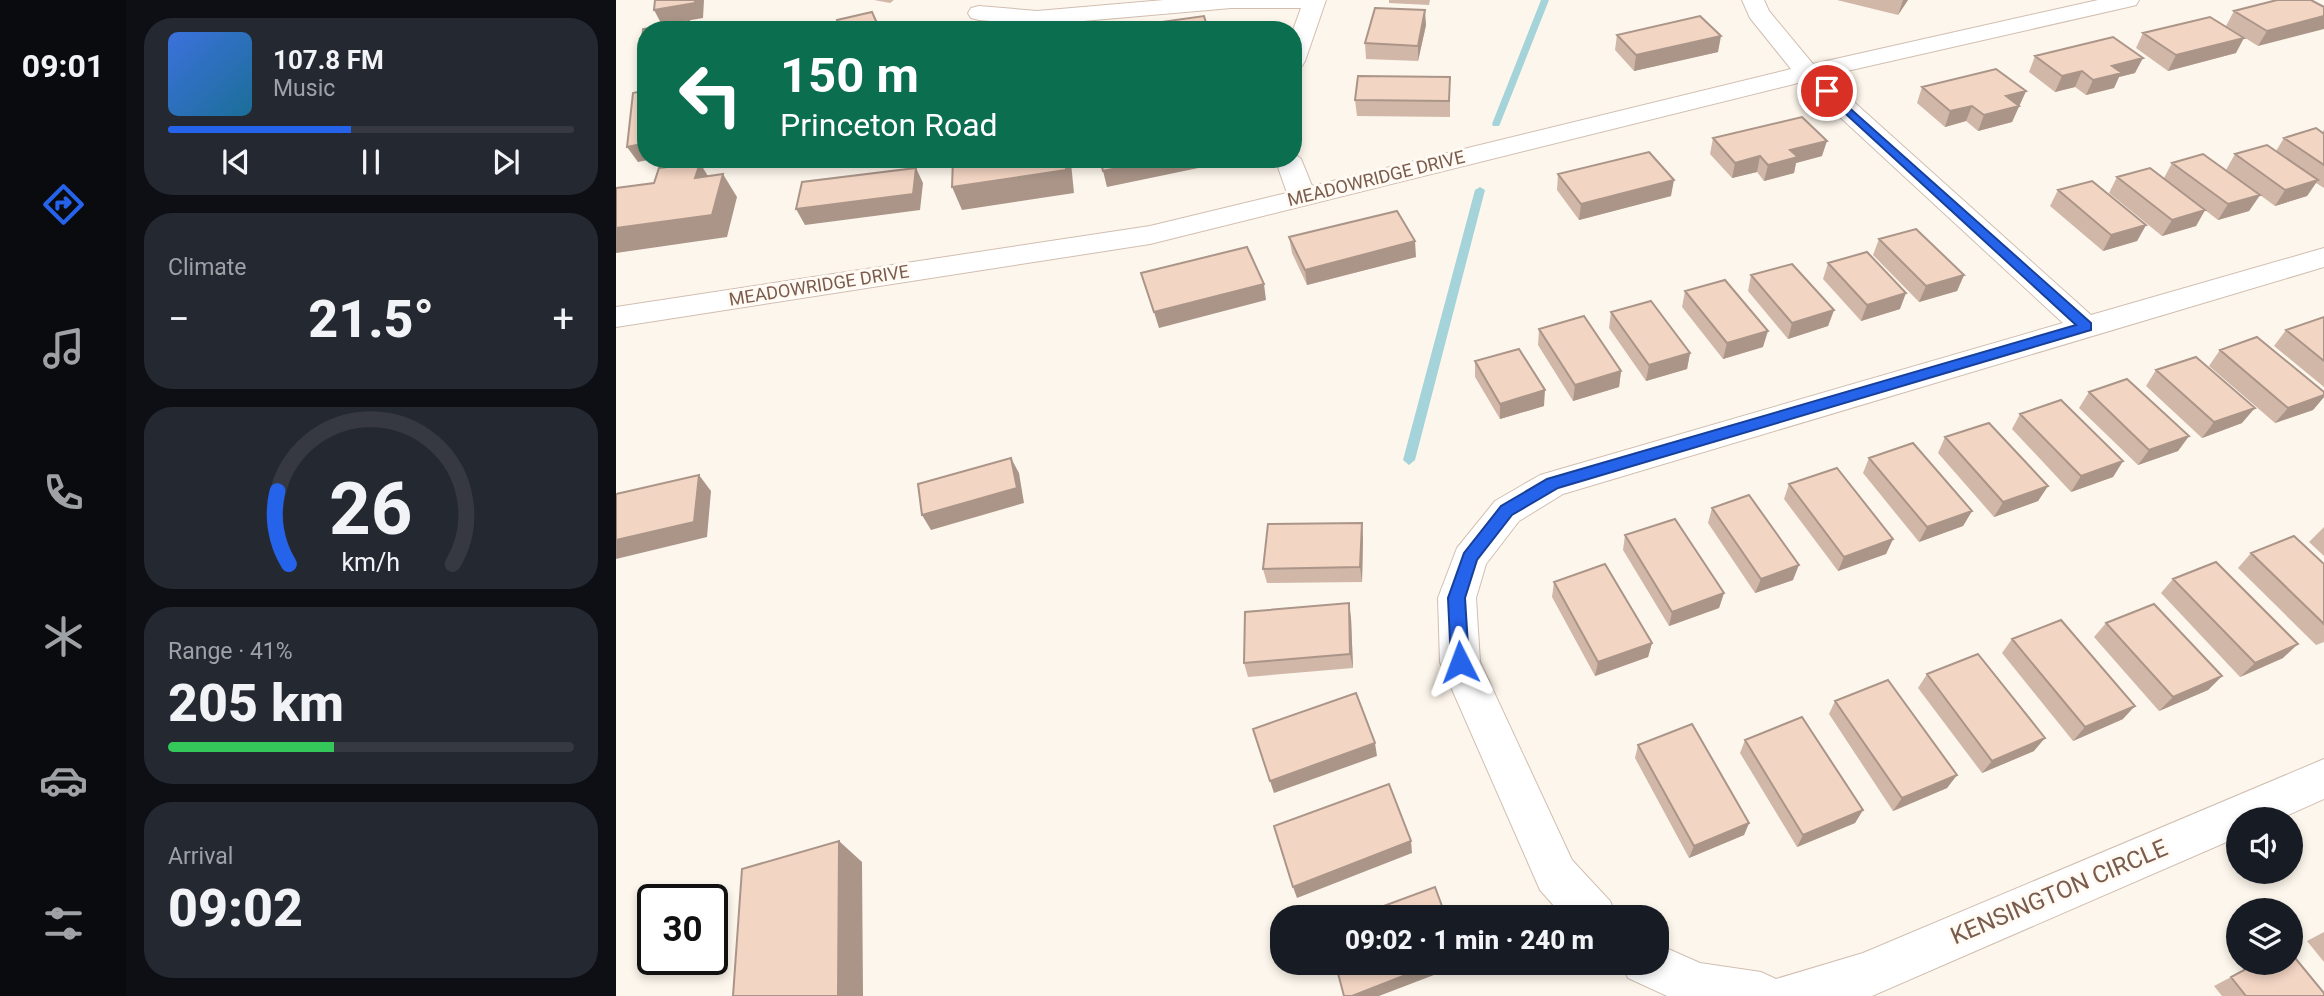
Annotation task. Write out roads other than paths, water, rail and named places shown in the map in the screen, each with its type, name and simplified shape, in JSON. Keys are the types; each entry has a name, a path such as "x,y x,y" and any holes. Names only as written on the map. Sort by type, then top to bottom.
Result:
{"street":[{"path":"979,13 1037,18 1231,1 1315,0 1302,36"},
{"path":"1753,0 1758,13 1807,73 2086,327"},
{"name":"MEADOWRIDGE DRIVE","path":"616,317 1150,235 1807,73 2128,0"},
{"path":"1291,168 1302,196"},
{"path":"1583,905 1556,875 1460,662 1457,598 1470,558 1507,511 1552,484 2324,257"},
{"name":"KENSINGTON CIRCLE","path":"1791,996 1864,976 2324,779"},
{"path":"1669,973 1699,986 1761,996"}],"waterway":[{"path":"1496,124 1545,0"},
{"path":"1409,460 1480,190"}]}
